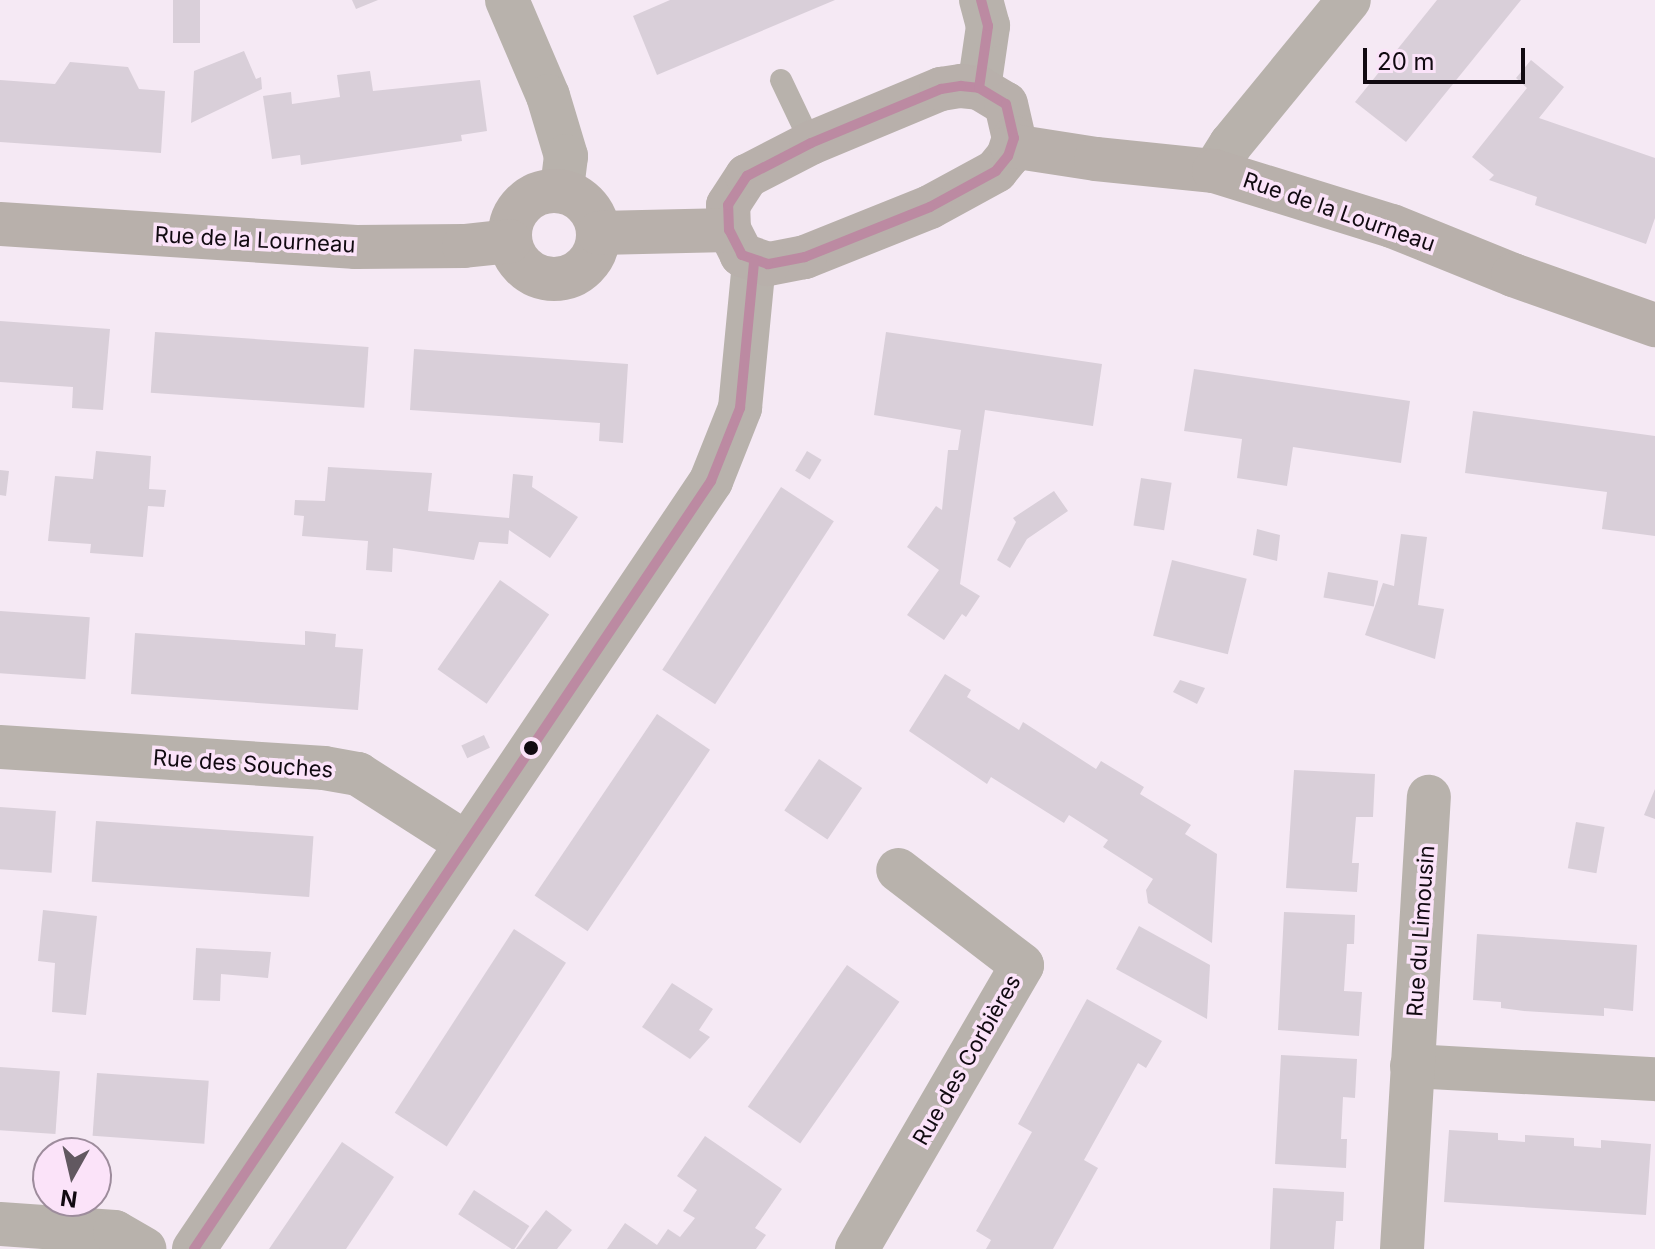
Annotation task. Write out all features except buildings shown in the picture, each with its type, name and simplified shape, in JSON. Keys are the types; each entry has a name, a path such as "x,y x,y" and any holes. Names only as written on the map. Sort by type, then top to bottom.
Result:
{"street":[{"path":"507,0 548,96 566,156 562,191"},
{"path":"979,88 988,26 981,0"},
{"path":"1214,171 1231,144 1349,0"},
{"path":"194,1249 711,481 740,408 742,246 728,205 747,176 811,143 941,89 979,88 1006,104 1014,138 996,171 930,207 805,257 768,264 742,246 599,233"},
{"name":"Rue de la Lourneau","path":"1012,146 1096,159 1214,171 1392,226 1513,275 1655,325"},
{"path":"562,191 584,202 592,211 599,233 597,247 583,269 558,280 531,274 513,254 510,241 513,217 519,207 538,193 562,191"},
{"name":"Rue de la Lourneau","path":"0,224 356,247 464,246 510,241"},
{"name":"Rue des Souches","path":"0,747 324,768 358,774 466,843"},
{"name":"Rue du Limousin","path":"1402,1249 1429,797"},
{"name":"Rue des Corbières","path":"857,1249 1022,965 898,870"},
{"path":"1412,1066 1655,1079"},
{"path":"0,1224 115,1232 145,1249"}],"lane":[{"path":"781,80 811,143"}],"transit line":[{"path":"979,88 988,26 981,0"},
{"path":"961,86 979,88 1006,104 1014,138 1008,156 996,171 930,207 805,257 768,264 742,255 729,230 728,205 747,176 811,143 941,89 961,86"},
{"path":"194,1249 711,481 740,408 754,262"}]}
